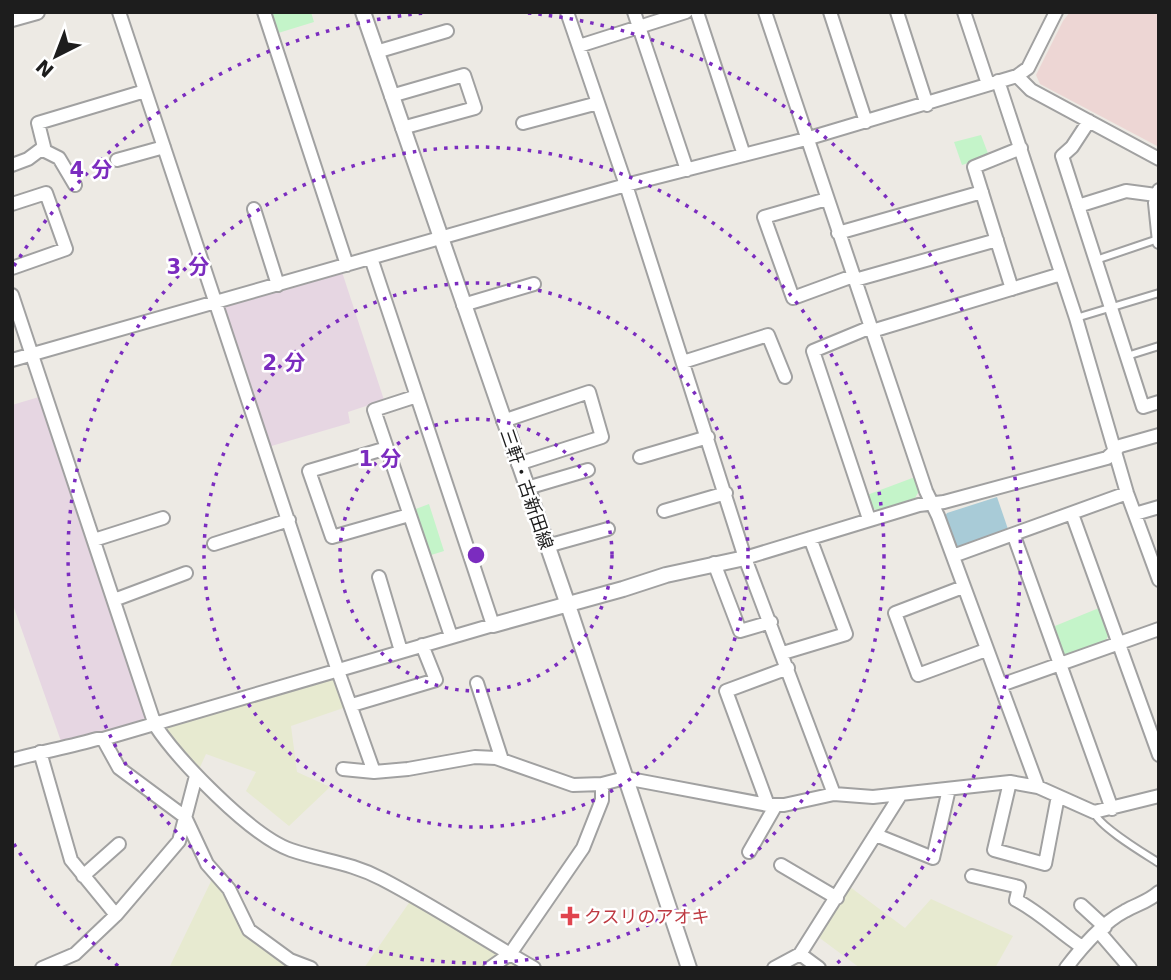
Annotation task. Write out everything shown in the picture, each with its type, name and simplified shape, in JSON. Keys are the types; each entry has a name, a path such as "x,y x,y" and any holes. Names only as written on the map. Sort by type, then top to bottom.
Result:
{"street":[{"path":"12,19 37,12"},
{"path":"120,12 215,303 374,772"},
{"path":"264,12 347,265"},
{"name":"三軒・古新田線","path":"363,12 568,605 689,968"},
{"path":"567,12 626,185 745,558 834,794"},
{"path":"634,12 687,170"},
{"path":"579,46 686,12"},
{"path":"698,12 744,155"},
{"path":"765,12 932,503 1038,787"},
{"path":"830,12 866,122"},
{"path":"897,12 927,105"},
{"path":"964,12 1021,148 1076,318 1127,493 1159,580"},
{"path":"12,360 626,185 927,105 1017,76 1028,68 1056,12"},
{"path":"376,52 447,31"},
{"path":"391,96 464,75 475,108 402,128"},
{"path":"1017,76 1031,90 1159,159"},
{"path":"12,165 27,159 44,147 38,123 145,91"},
{"path":"523,123 598,103"},
{"path":"1089,121 1080,137 1062,156 1143,407 1159,402"},
{"path":"117,160 164,146"},
{"path":"1012,289 974,167 1021,148"},
{"path":"41,149 59,158 75,186"},
{"path":"1078,206 1126,191 1158,192 1158,238"},
{"path":"838,233 982,192"},
{"path":"12,204 46,193 66,249 12,268"},
{"path":"827,199 764,217 793,298 854,278 996,240"},
{"path":"254,209 278,285"},
{"path":"371,258 493,625"},
{"path":"869,519 813,351 871,329 1061,274"},
{"path":"463,304 534,284"},
{"path":"12,295 155,724 168,746 196,776 272,842 290,850 348,864 381,879 534,968"},
{"path":"683,362 768,335 785,376"},
{"path":"503,421 589,392 602,437 518,464"},
{"path":"417,396 374,410 451,636"},
{"path":"12,760 103,739 451,636 568,605 666,575 745,558 919,505 944,502 1107,458 1116,449 1159,435"},
{"path":"640,457 708,437"},
{"path":"387,449 309,471 332,537 409,515"},
{"path":"527,488 588,470"},
{"path":"664,511 726,493"},
{"path":"953,556 1127,493"},
{"path":"1135,514 1159,507"},
{"path":"1072,514 1159,755"},
{"path":"94,540 163,517"},
{"path":"214,544 289,520"},
{"path":"547,546 608,529"},
{"path":"1014,536 1112,809"},
{"path":"783,653 846,634 810,538"},
{"path":"714,563 740,631 771,622"},
{"path":"114,600 186,573"},
{"path":"379,577 401,651"},
{"path":"963,587 895,613 918,675 986,650"},
{"path":"1001,685 1159,629"},
{"path":"352,705 436,680 422,645"},
{"path":"749,852 772,805 726,691 788,668"},
{"path":"477,683 502,760"},
{"path":"103,739 119,768 185,817 207,864 229,890 249,930 289,960 311,968"},
{"path":"40,752 71,860 116,915"},
{"path":"343,769 374,772 408,769 475,757 502,760 573,785 602,784 625,778 772,805 834,794 873,797 1010,782 1038,787 1094,812 1159,796"},
{"path":"41,968 75,954 116,915 179,841 196,776"},
{"path":"1010,782 994,850 1045,864 1058,796"},
{"path":"490,968 510,954 583,848 602,800 602,784"},
{"path":"876,835 933,858 950,789"},
{"path":"774,968 800,954 901,794"},
{"path":"83,876 119,844"},
{"path":"61,870 71,860"},
{"path":"781,865 836,898"},
{"path":"972,876 1019,887 1016,900 1038,911 1062,934 1082,947"},
{"path":"1066,968 1082,947 1124,911 1150,900 1159,892"},
{"path":"1081,905 1130,968"},
{"path":"800,954 819,968"}],"lane":[{"path":"1096,260 1158,238"},
{"path":"1076,318 1159,293"},
{"path":"1127,356 1159,346"},
{"path":"1094,812 1096,818 1109,829 1159,863"}],"shaded area":[{"path":"1070,12 1159,12 1159,147 1040,84 1036,75"},
{"path":"342,272 384,400 348,412 350,423 268,447 221,313 226,304"},
{"path":"39,397 149,717 147,722 63,747 12,602 12,405"}],"green space":[{"path":"269,12 311,12 314,22 275,34"},
{"path":"981,135 989,156 962,165 954,142"},
{"path":"915,477 919,491 915,498 877,511 871,506 867,495"},
{"path":"429,504 444,551 428,556 413,510"},
{"path":"1099,608 1109,635 1105,641 1065,655 1059,652 1050,628"},
{"path":"338,671 352,705 291,726 297,772 330,787 289,826 246,791 256,772 206,754 196,776 155,725"},
{"path":"215,873 249,930 311,968 169,968"},
{"path":"846,884 905,928 931,899 1013,936 995,968 860,968 813,933"},
{"path":"413,897 537,968 364,968"}],"water":[{"path":"997,497 1009,532 961,549 954,546 943,519 947,513"}],"place":[{"name":"クスリのアオキ","path":"570,916"}]}
